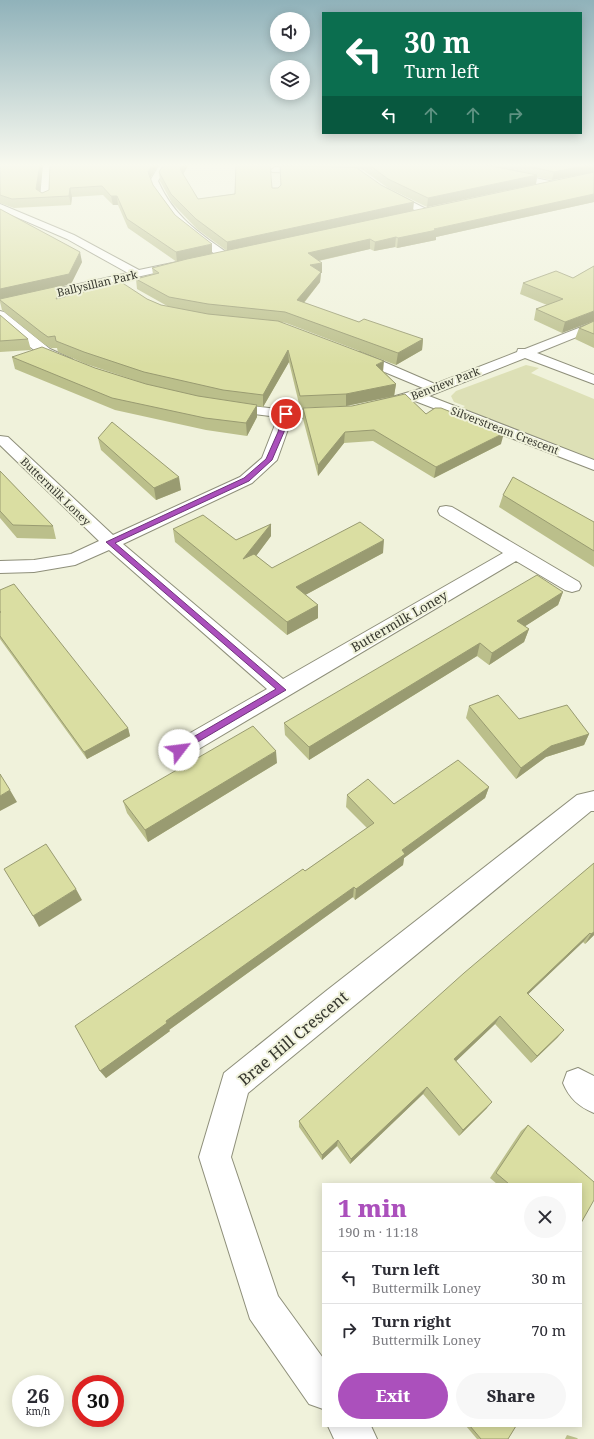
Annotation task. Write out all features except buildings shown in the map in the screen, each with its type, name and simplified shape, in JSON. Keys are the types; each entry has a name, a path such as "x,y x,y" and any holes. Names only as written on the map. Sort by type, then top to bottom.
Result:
{"street":[{"path":"56,231 114,258 138,274"},
{"path":"193,231 228,255 210,259"},
{"name":"Ballysillan Park","path":"22,300 112,279 195,262"},
{"path":"112,279 130,290"},
{"path":"0,315 45,352 76,366"},
{"name":"Benview Park","path":"216,405 286,414 357,410 416,396 523,352 594,326"},
{"path":"342,350 399,372 435,389"},
{"path":"523,352 594,380"},
{"name":"Silverstream Crescent","path":"416,396 594,465"},
{"path":"0,567 54,564 75,559 246,480 268,460 281,432 286,414"},
{"name":"Buttermilk Loney","path":"3,440 110,542 282,690"},
{"path":"446,511 572,586"},
{"name":"Buttermilk Loney","path":"179,750 516,553"},
{"name":"Brae Hill Crescent","path":"322,1389 263,1306 215,1156 235,1084 336,1001 585,802 594,801"},
{"path":"349,1427 357,1439"}],"green space":[{"path":"526,365 539,368 531,373 594,399 594,461 462,408 465,406 454,402 451,396 456,391"}],"route":[{"path":"179,750 282,690 110,542 246,480 268,460 281,432 286,414"}]}
